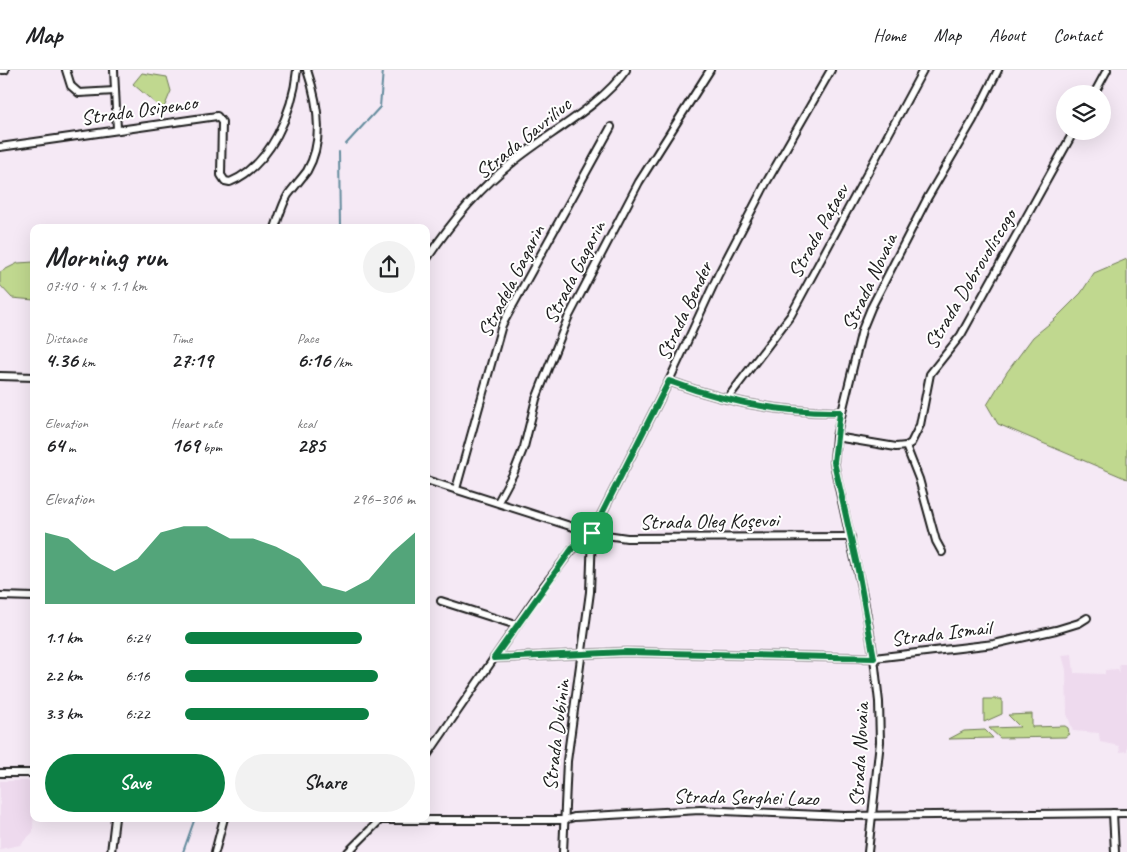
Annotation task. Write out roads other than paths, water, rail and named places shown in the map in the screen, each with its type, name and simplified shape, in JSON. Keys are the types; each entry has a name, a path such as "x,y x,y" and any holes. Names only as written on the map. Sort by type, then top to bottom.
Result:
{"street":[{"path":"0,70 5,70"},
{"path":"66,70 71,86 79,94 116,92"},
{"path":"114,70 117,129"},
{"name":"Strada Osipenco","path":"0,147 117,129 219,117 222,122 220,175 227,182 233,181 246,172 269,148 286,118 298,70"},
{"path":"277,224 287,197 307,170 316,150 319,134 317,114 307,70"},
{"name":"Strada Gavriliuc","path":"430,254 441,238 484,189 511,163 608,92 626,70"},
{"name":"Strada Gagarin","path":"498,502 518,464 536,399 568,318 640,182 710,70"},
{"name":"Strada Bender","path":"430,751 516,625 574,546 592,533 669,381 718,275 766,182 831,70"},
{"name":"Strada Pațaev","path":"727,399 791,315 923,70"},
{"name":"Strada Novaia","path":"868,852 880,728 874,658 851,537 834,462 840,412 862,330 878,291 928,197 973,120 998,70"},
{"path":"1099,85 1107,70"},
{"name":"Stradela Gagarin","path":"456,489 502,325 611,127"},
{"name":"Strada Dobrovoliscogo","path":"906,446 911,442 920,425 930,374 961,335 1069,140"},
{"path":"0,376 30,377"},
{"path":"669,381 727,399 782,410 840,412"},
{"path":"836,437 896,447 906,446 919,479 936,541 942,552"},
{"name":"Strada Oleg Koşevoi","path":"430,481 592,533 654,539 753,536 851,537"},
{"name":"Strada Dubinin","path":"563,852 567,761 590,592 592,533"},
{"path":"0,596 30,597"},
{"path":"441,601 516,625"},
{"name":"Strada Ismail","path":"494,658 583,653 679,653 874,658 994,644 1056,630 1079,623 1088,618"},
{"path":"0,773 30,773"},
{"name":"Strada Serghei Lazo","path":"430,819 564,820 574,817 700,810 872,815 1127,813"},
{"path":"1113,813 1115,852"},
{"path":"111,852 115,822"},
{"path":"215,852 223,822"},
{"path":"348,852 378,822"}],"waterway":[{"path":"346,144 380,107 383,70"},
{"path":"339,152 340,224"},
{"path":"183,852 194,822"}]}
